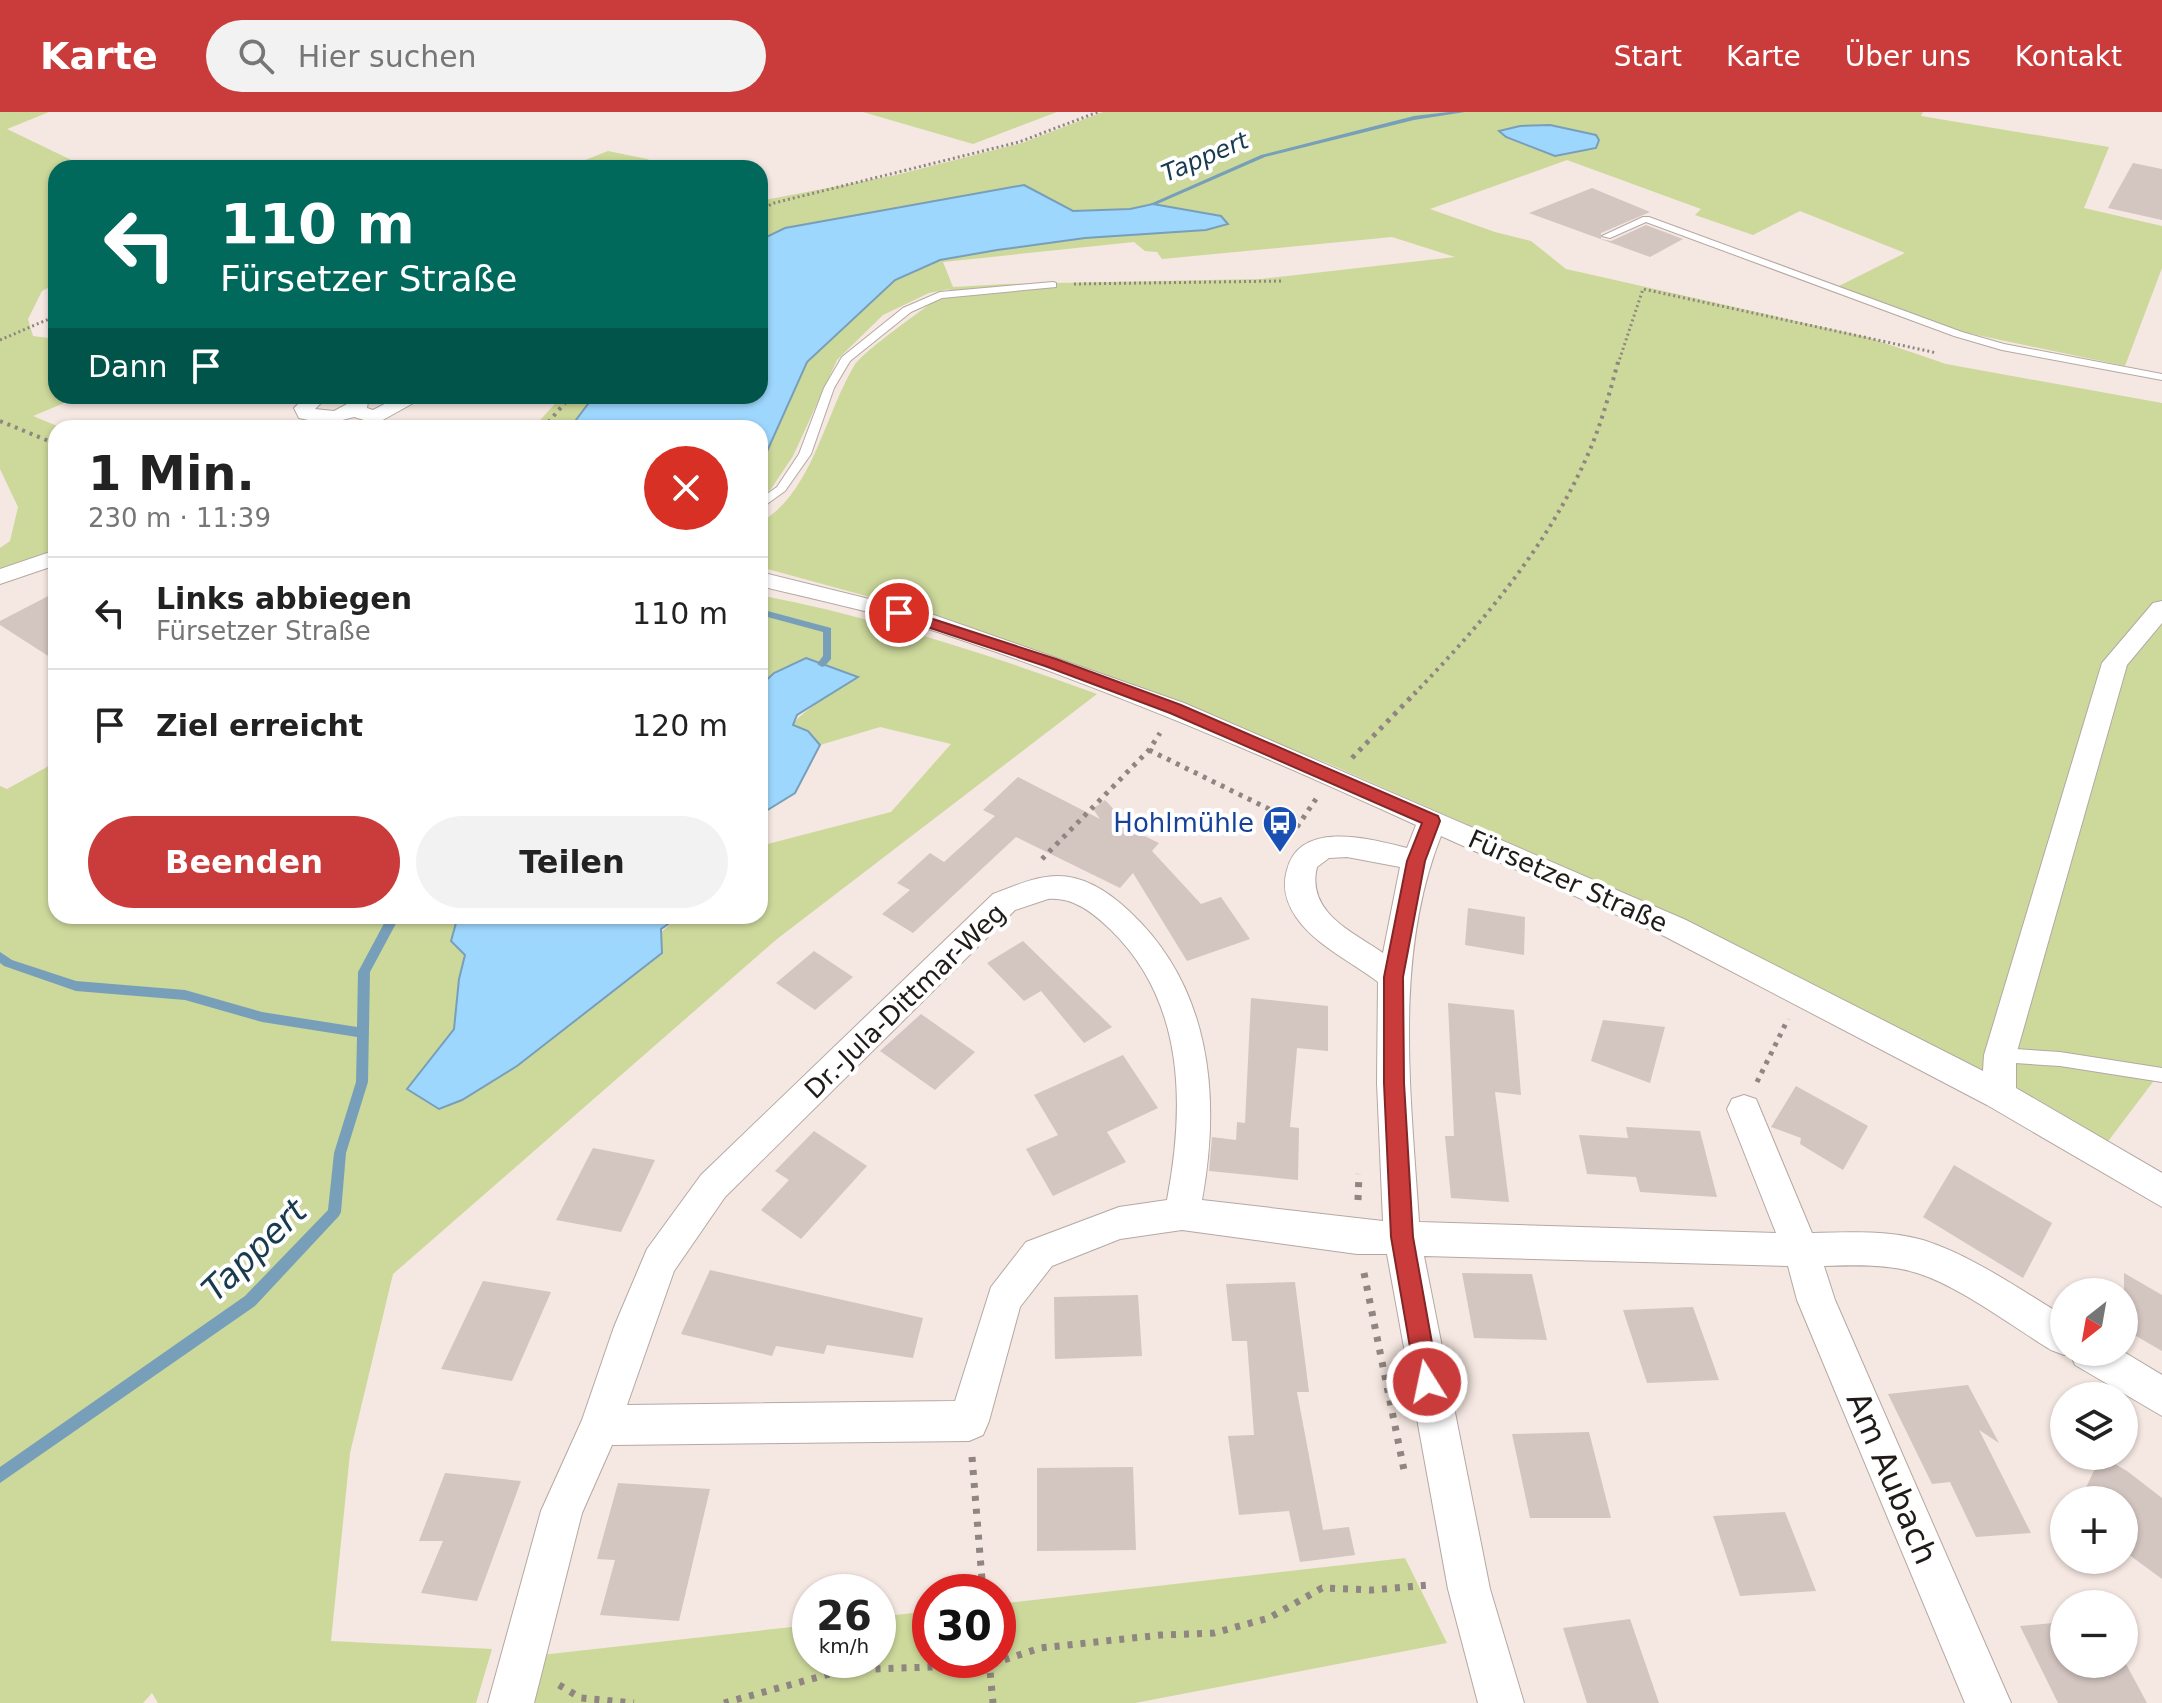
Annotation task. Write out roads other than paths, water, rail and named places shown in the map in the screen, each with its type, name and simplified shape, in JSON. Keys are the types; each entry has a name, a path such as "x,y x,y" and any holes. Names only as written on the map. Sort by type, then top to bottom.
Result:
{"street":[{"path":"322,420 354,404"},
{"path":"357,404 374,417 400,404"},
{"path":"0,577 48,560"},
{"name":"Fürsetzer Straße","path":"768,581 925,620 1175,709 1333,777 1675,928 1999,1095 2162,1191"},
{"path":"1999,1095 2000,1055 2115,663 2162,608"},
{"path":"1432,821 1416,861 1394,977 1394,1083 1402,1237 1469,1589 1501,1703"},
{"path":"1394,977 1310,913 1299,895 1300,872 1310,856 1328,847 1347,845 1416,861"},
{"name":"Dr.-Jula-Dittmar-Weg","path":"516,1682 562,1511 600,1425 633,1327 660,1261 713,1186 1004,902 1041,888 1074,890 1106,909 1134,936 1163,974 1184,1022 1195,1118 1182,1214"},
{"name":"Am Aubach","path":"1744,1109 1801,1250 1816,1300 1988,1703"},
{"path":"600,1425 969,1421 1004,1299 1039,1254 1119,1223 1182,1214 1357,1237 1801,1250 1856,1248 1920,1256 1973,1282 2050,1329"},
{"path":"2112,1366 2162,1397"}],"lane":[{"path":"1607,236 1646,219 1958,334 2002,347 2162,377"},
{"path":"768,499 781,489 805,454 829,388 846,359 907,310 940,295 1053,285"},
{"path":"2000,1055 2060,1059 2162,1075"}],"water":[{"path":"1550,125 1596,135 1599,140 1596,148 1555,156 1506,137 1499,131 1520,126"},
{"path":"1024,185 1073,211 1130,209 1153,204 1221,216 1228,224 1206,230 1085,238 997,250 940,260 895,280 807,362 768,449 768,420 576,420 588,404 768,404 768,236 785,228"},
{"path":"806,658 858,677 797,715 793,725 808,731 820,745 795,793 768,810 768,679"},
{"path":"456,924 668,924 661,929 662,953 517,1066 462,1100 439,1109 407,1089 454,1029 459,979 465,955 451,941"}],"waterway":[{"name":"Tappert","path":"1153,204 1263,156 1414,118 1462,112"},
{"path":"768,614 828,630 828,657 822,664"},
{"name":"Tappert","path":"363,1033 364,972 390,924"},
{"path":"0,956 8,963 76,986 185,995 262,1017 363,1033"},
{"name":"Tappert","path":"0,1476 250,1301 334,1212 340,1153 362,1082 363,1033"}],"place":[{"name":"Hohlmühle","path":"1280,854"}]}
